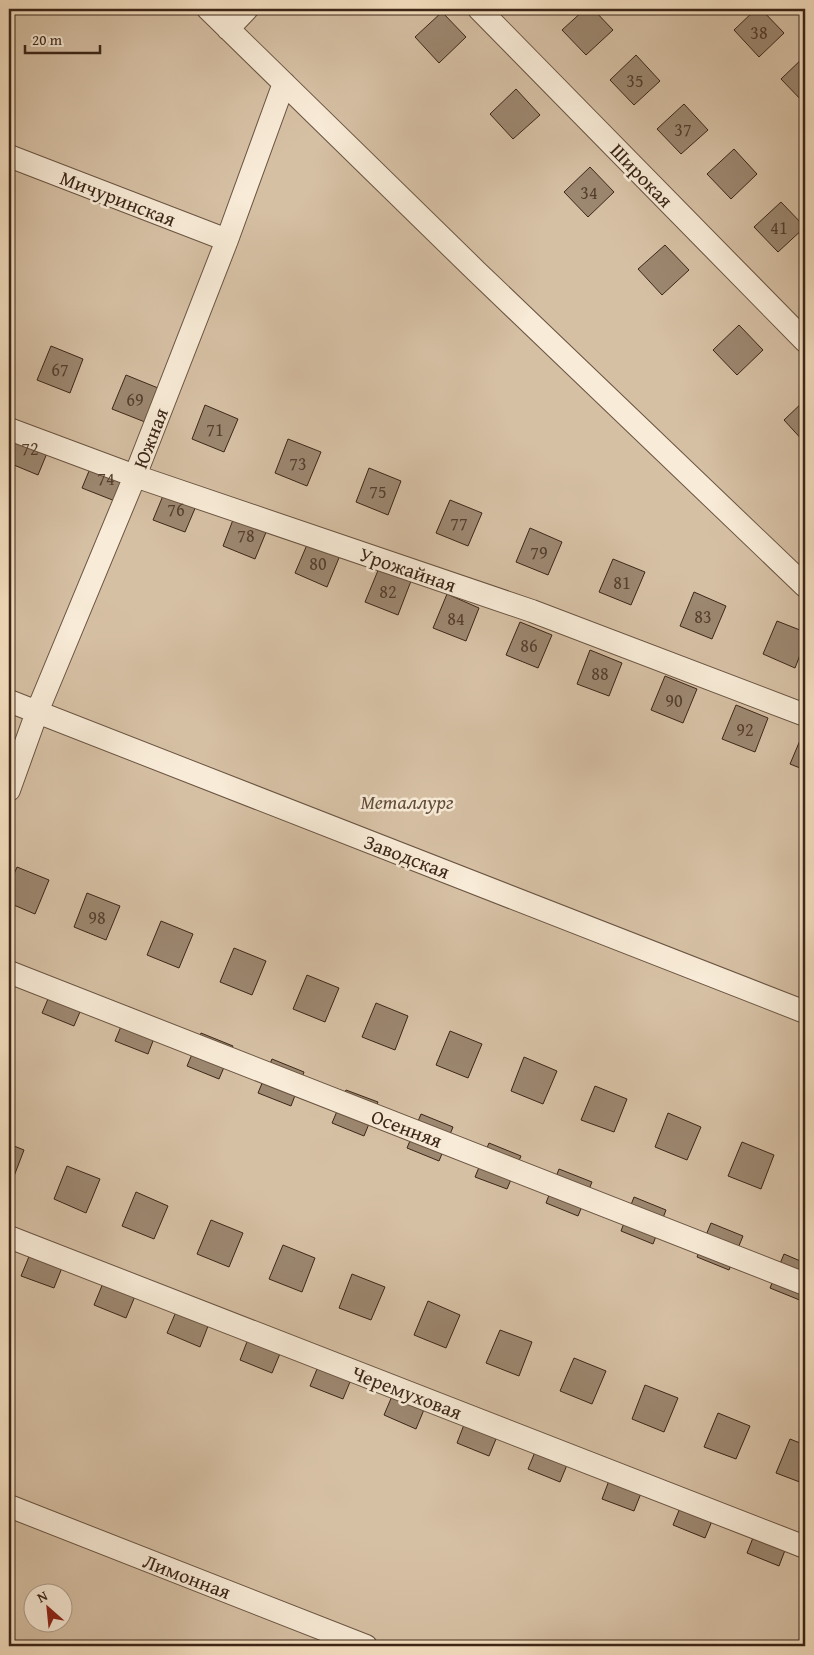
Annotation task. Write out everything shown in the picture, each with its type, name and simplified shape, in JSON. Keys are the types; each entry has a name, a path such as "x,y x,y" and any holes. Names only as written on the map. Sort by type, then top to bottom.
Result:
{"street":[{"path":"208,9 476,271 805,586"},
{"path":"228,29 247,9"},
{"name":"Широкая","path":"479,9 805,341"},
{"name":"Южная","path":"9,790 37,712 135,476 284,83"},
{"name":"Мичуринская","path":"9,156 226,240"},
{"name":"Урожайная","path":"9,429 135,476 532,611 805,716"},
{"name":"Заводская","path":"9,701 805,1012"},
{"name":"Осенняя","path":"9,972 805,1284"},
{"name":"Черемуховая","path":"9,1237 805,1547"},
{"name":"Лимонная","path":"9,1506 366,1646"}],"green space":[{"name":"Металлург","path":"9,9 805,9 805,1646 9,1646"}],"building":[{"path":"585,9 593,9 613,30 586,55 562,30"},
{"path":"756,9 761,9 784,33 759,57 734,30"},
{"path":"442,12 466,37 439,63 415,37"},
{"path":"636,55 660,81 634,105 610,80"},
{"path":"805,56 805,104 781,79"},
{"path":"516,89 540,115 513,139 490,114"},
{"path":"684,104 708,130 681,154 657,129"},
{"path":"734,149 757,174 731,199 707,174"},
{"path":"590,167 614,192 588,217 564,192"},
{"path":"781,202 805,227 778,252 754,227"},
{"path":"665,245 689,270 662,295 638,269"},
{"path":"739,325 763,350 737,375 713,350"},
{"path":"51,346 83,359 70,393 37,380"},
{"path":"126,375 158,388 145,422 112,409"},
{"path":"805,400 805,443 784,420"},
{"path":"205,405 238,419 224,452 192,439"},
{"path":"20,428 52,441 38,475 9,463 9,455"},
{"path":"288,439 321,452 307,486 275,473"},
{"path":"96,454 129,468 115,501 82,488"},
{"path":"369,468 401,481 388,515 356,502"},
{"path":"167,486 199,499 185,532 153,520"},
{"path":"450,500 482,513 468,546 436,533"},
{"path":"236,512 269,525 255,559 223,546"},
{"path":"530,528 562,542 548,575 516,562"},
{"path":"309,540 341,553 327,587 295,573"},
{"path":"613,559 645,572 631,605 599,592"},
{"path":"379,568 411,581 398,615 365,602"},
{"path":"694,592 726,606 712,639 680,626"},
{"path":"447,594 479,608 466,641 433,628"},
{"path":"777,621 805,632 805,642 795,668 763,654"},
{"path":"520,622 552,635 538,668 506,655"},
{"path":"590,650 622,663 609,696 577,684"},
{"path":"665,676 697,689 683,723 651,710"},
{"path":"736,705 768,718 755,752 722,739"},
{"path":"805,731 805,770 790,764"},
{"path":"17,867 49,880 35,914 9,903 9,886"},
{"path":"87,893 120,906 106,940 74,927"},
{"path":"161,921 193,934 179,968 147,955"},
{"path":"234,948 266,961 252,995 220,982"},
{"path":"307,975 339,988 325,1022 293,1009"},
{"path":"56,980 88,993 74,1026 42,1013"},
{"path":"9,981 14,983 9,997"},
{"path":"376,1003 408,1016 395,1050 362,1037"},
{"path":"129,1007 161,1020 148,1054 115,1041"},
{"path":"450,1031 482,1044 468,1078 436,1065"},
{"path":"201,1033 233,1046 219,1079 187,1066"},
{"path":"524,1057 557,1071 543,1104 511,1091"},
{"path":"272,1059 304,1072 291,1106 258,1093"},
{"path":"595,1086 627,1099 614,1132 581,1120"},
{"path":"346,1090 378,1102 364,1136 332,1123"},
{"path":"668,1113 701,1127 687,1160 655,1147"},
{"path":"421,1114 453,1127 439,1161 407,1148"},
{"path":"742,1142 774,1155 761,1189 728,1176"},
{"path":"489,1143 521,1156 507,1189 475,1177"},
{"path":"9,1144 24,1150 11,1184 9,1183"},
{"path":"67,1166 100,1179 86,1213 54,1199"},
{"path":"559,1169 592,1182 578,1216 546,1203"},
{"path":"805,1191 805,1205 800,1203"},
{"path":"136,1192 168,1206 154,1239 122,1226"},
{"path":"634,1197 666,1210 653,1244 621,1231"},
{"path":"211,1220 243,1233 229,1267 197,1254"},
{"path":"711,1223 743,1236 729,1270 697,1257"},
{"path":"35,1242 67,1255 54,1288 21,1276"},
{"path":"283,1245 315,1258 302,1292 269,1279"},
{"path":"784,1254 805,1263 805,1293 802,1301 770,1288"},
{"path":"108,1271 140,1284 126,1318 94,1305"},
{"path":"352,1274 385,1287 371,1320 339,1308"},
{"path":"181,1300 213,1313 200,1347 167,1333"},
{"path":"428,1301 460,1315 446,1348 414,1335"},
{"path":"253,1326 286,1339 272,1373 240,1360"},
{"path":"500,1330 532,1342 519,1376 486,1363"},
{"path":"324,1352 357,1365 343,1399 310,1386"},
{"path":"574,1358 606,1371 592,1404 560,1391"},
{"path":"398,1382 430,1395 416,1429 384,1415"},
{"path":"645,1385 678,1398 664,1432 632,1419"},
{"path":"470,1409 503,1422 489,1456 457,1443"},
{"path":"718,1413 750,1426 736,1459 704,1447"},
{"path":"542,1435 574,1448 560,1482 528,1469"},
{"path":"790,1439 805,1445 805,1484 776,1473"},
{"path":"615,1465 647,1478 634,1511 602,1499"},
{"path":"687,1491 719,1504 705,1538 673,1525"},
{"path":"760,1520 792,1532 779,1566 747,1553"}]}
